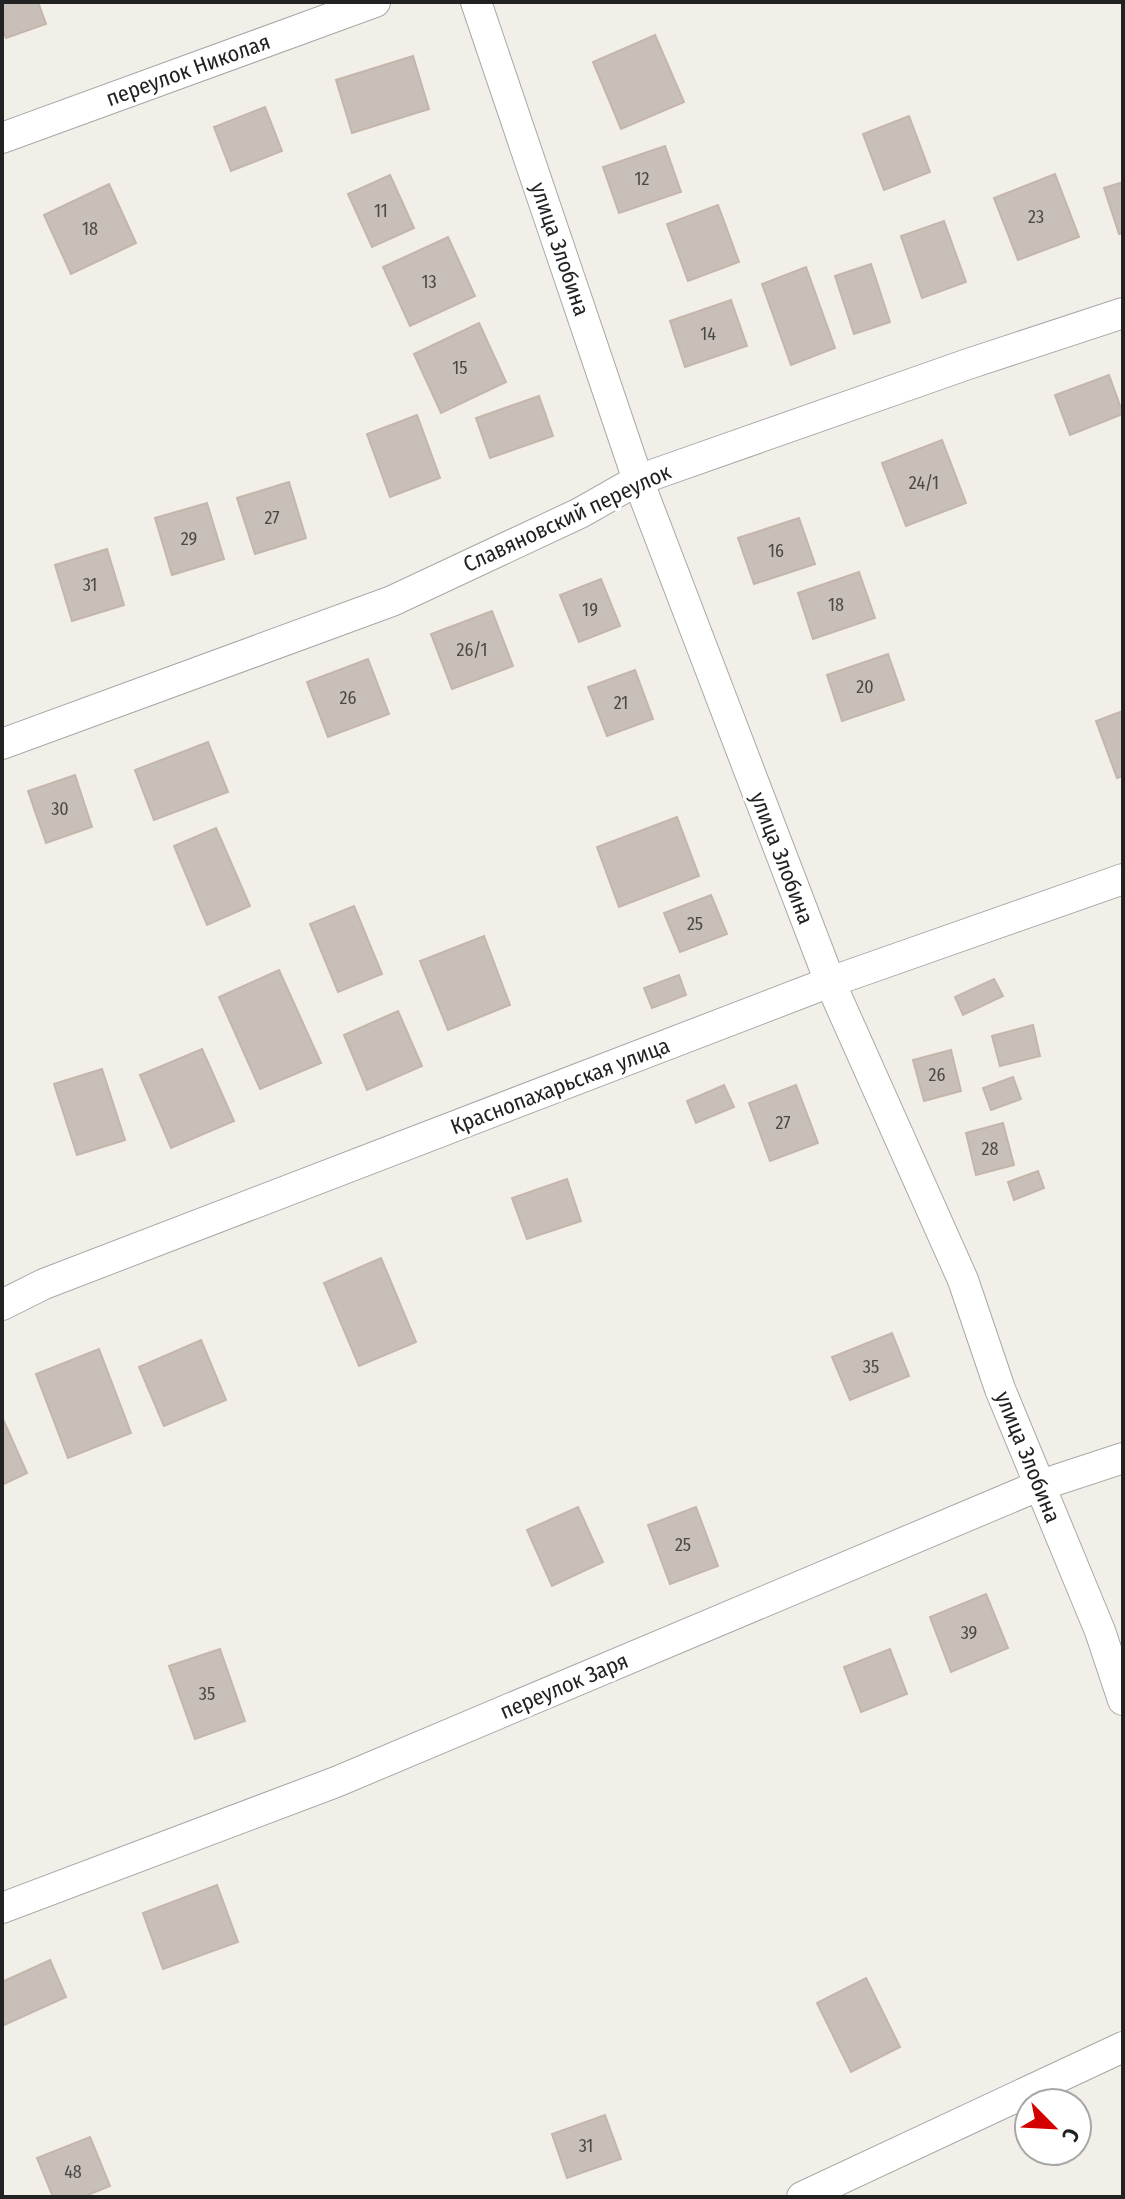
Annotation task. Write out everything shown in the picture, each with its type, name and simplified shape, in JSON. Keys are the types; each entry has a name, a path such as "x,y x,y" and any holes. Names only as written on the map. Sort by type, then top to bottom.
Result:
{"street":[{"name":"переулок Николая","path":"2,138 375,2"},
{"name":"улица Злобина","path":"476,2 638,480 830,982 963,1280 1038,1486 1100,1631 1123,1700"},
{"name":"Славяновский переулок","path":"2,744 392,601 580,513 638,480 1123,313"},
{"name":"Краснопахарьская улица","path":"2,1305 59,1279 830,982 1123,879"},
{"name":"переулок Заря","path":"2,1908 336,1782 1038,1486 1123,1458"},
{"path":"802,2197 1123,2047"}],"building":[{"path":"2,2 38,2 46,24 6,38 2,28"},
{"path":"655,35 684,102 621,129 593,62"},
{"path":"413,56 429,109 352,133 336,80"},
{"path":"265,107 282,151 231,171 214,127"},
{"path":"909,116 930,172 884,190 863,134"},
{"path":"665,146 681,192 619,213 603,167"},
{"path":"1055,174 1079,237 1018,260 994,198"},
{"path":"390,175 414,228 372,247 348,194"},
{"path":"1123,182 1123,233 1119,234 1104,188"},
{"path":"109,184 136,243 71,274 44,215"},
{"path":"718,205 739,262 688,281 667,224"},
{"path":"944,221 966,282 922,298 901,236"},
{"path":"448,237 475,296 410,326 383,267"},
{"path":"871,264 890,322 854,334 835,276"},
{"path":"806,267 835,348 791,365 762,284"},
{"path":"731,300 747,346 685,367 670,321"},
{"path":"479,323 506,382 441,413 414,354"},
{"path":"1109,375 1123,414 1070,435 1055,395"},
{"path":"539,396 553,436 490,458 476,418"},
{"path":"417,415 440,478 390,497 367,434"},
{"path":"942,440 966,503 906,526 882,463"},
{"path":"289,482 306,538 255,554 237,498"},
{"path":"207,503 224,559 172,575 155,518"},
{"path":"799,518 815,564 754,584 738,538"},
{"path":"107,549 124,605 72,621 55,565"},
{"path":"859,572 875,618 813,639 798,593"},
{"path":"601,579 620,626 579,642 560,595"},
{"path":"492,611 513,666 452,689 431,634"},
{"path":"888,654 904,700 842,721 827,675"},
{"path":"368,659 389,714 328,737 307,682"},
{"path":"635,670 653,719 607,736 588,687"},
{"path":"1123,711 1123,776 1117,778 1096,721"},
{"path":"208,742 228,792 154,820 135,770"},
{"path":"75,775 92,827 46,843 28,791"},
{"path":"677,817 699,876 619,907 597,847"},
{"path":"216,828 250,906 207,925 174,846"},
{"path":"711,895 727,934 680,952 664,913"},
{"path":"354,906 382,974 338,992 310,924"},
{"path":"484,936 510,1005 448,1030 420,961"},
{"path":"279,970 321,1063 260,1089 219,997"},
{"path":"679,975 686,995 652,1008 644,988"},
{"path":"994,979 1003,996 963,1015 955,997"},
{"path":"398,1011 422,1066 367,1090 344,1035"},
{"path":"1033,1025 1040,1056 1000,1066 992,1036"},
{"path":"202,1049 234,1121 171,1148 140,1075"},
{"path":"951,1050 961,1091 924,1101 913,1060"},
{"path":"102,1069 125,1140 77,1155 54,1084"},
{"path":"1013,1077 1021,1099 991,1110 983,1088"},
{"path":"724,1085 734,1107 696,1123 687,1101"},
{"path":"796,1085 818,1143 770,1161 749,1103"},
{"path":"1003,1123 1014,1165 976,1175 966,1133"},
{"path":"1038,1171 1044,1188 1014,1200 1008,1182"},
{"path":"567,1179 581,1221 527,1239 512,1198"},
{"path":"381,1258 416,1342 359,1366 324,1283"},
{"path":"892,1333 909,1376 850,1400 832,1357"},
{"path":"201,1340 226,1400 164,1426 139,1367"},
{"path":"99,1349 131,1433 68,1458 36,1374"},
{"path":"2,1417 27,1473 2,1485"},
{"path":"578,1507 603,1562 552,1586 527,1530"},
{"path":"696,1507 718,1566 670,1584 648,1525"},
{"path":"986,1594 1008,1648 951,1672 930,1617"},
{"path":"220,1649 245,1721 195,1739 169,1666"},
{"path":"890,1649 907,1694 861,1712 844,1667"},
{"path":"217,1885 238,1942 163,1969 143,1913"},
{"path":"50,1960 66,1997 2,2026 2,1982"},
{"path":"866,1978 900,2047 851,2072 817,2003"},
{"path":"605,2115 621,2159 567,2178 552,2134"},
{"path":"90,2137 110,2186 83,2197 53,2197 37,2158"}]}
